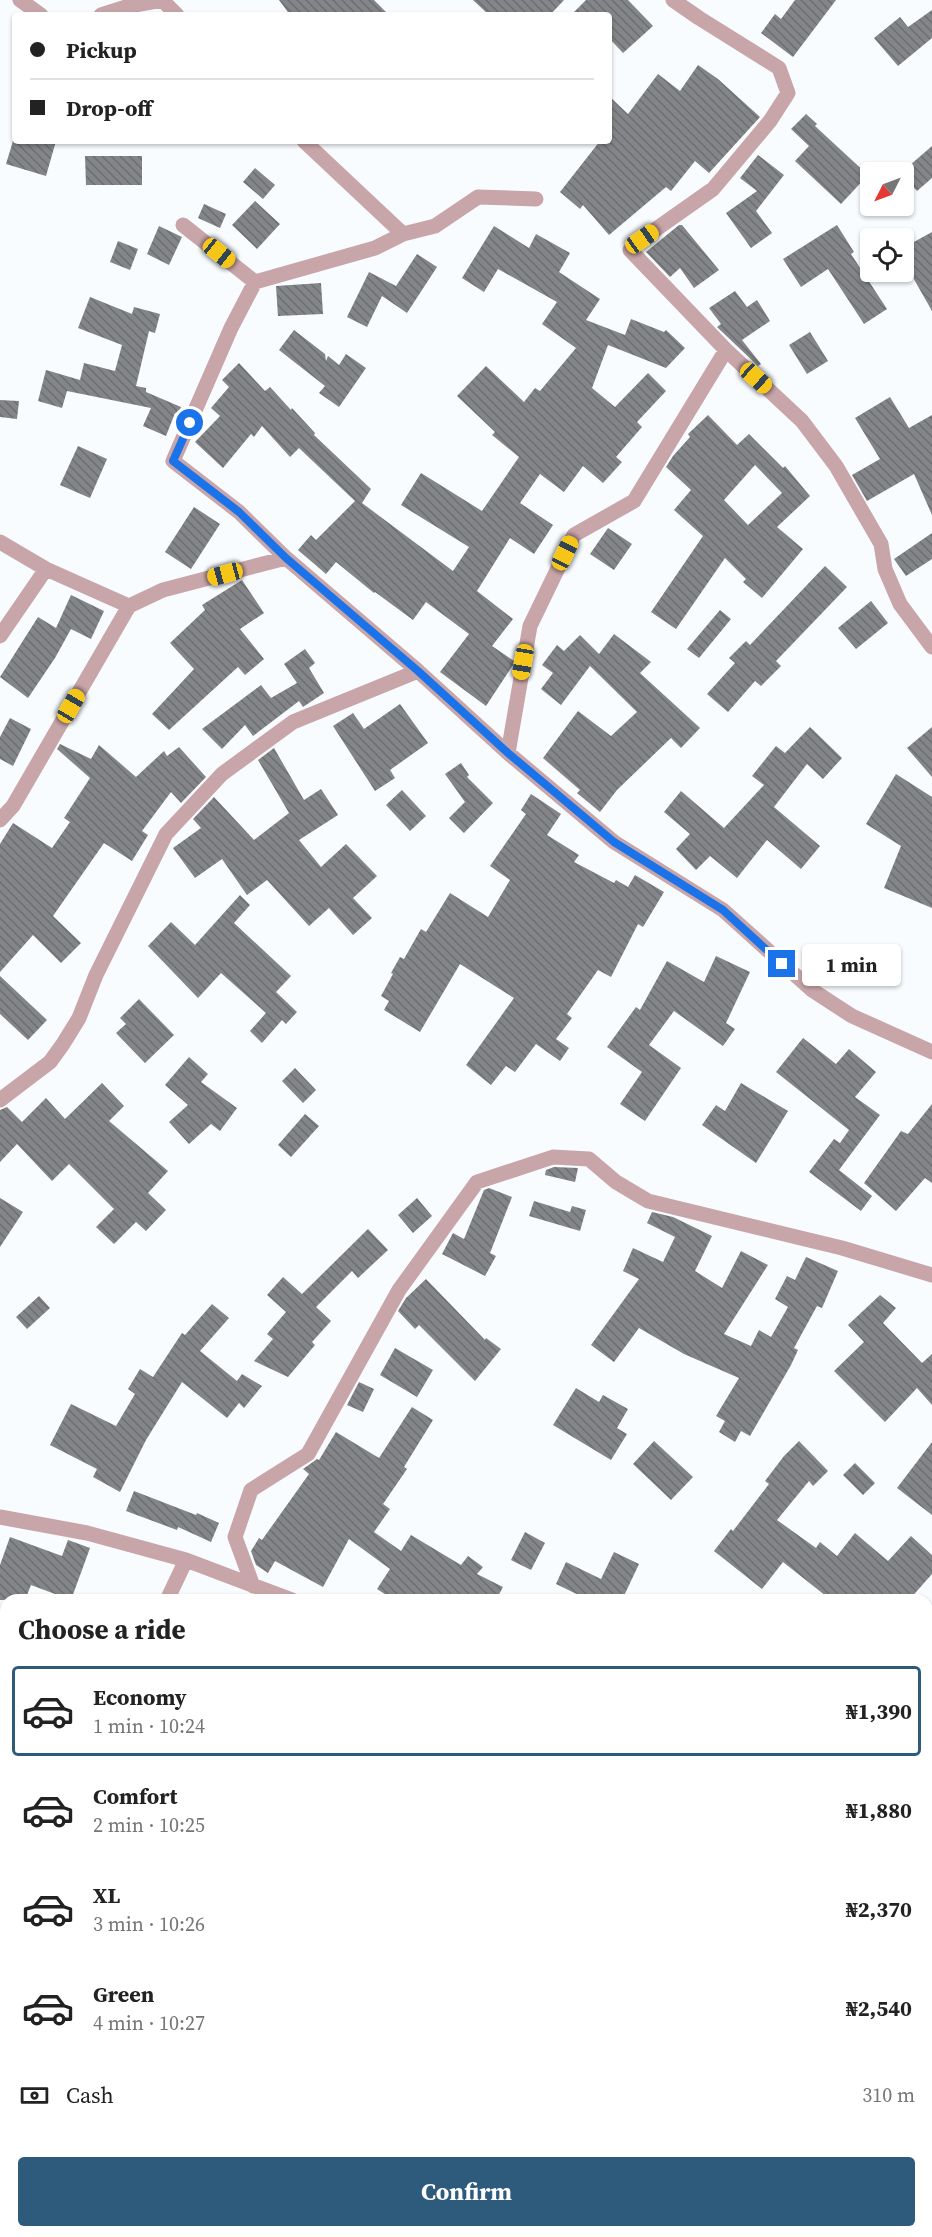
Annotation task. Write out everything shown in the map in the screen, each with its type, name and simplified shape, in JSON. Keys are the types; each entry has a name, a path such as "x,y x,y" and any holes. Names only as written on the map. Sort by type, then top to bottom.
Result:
{"street":[{"path":"20,0 37,12"},
{"path":"110,12 162,0 174,12"},
{"path":"673,0 779,68 789,93 770,121 713,189 630,250 726,350 802,420 836,466 881,544 885,569 900,604 932,646"},
{"path":"307,144 403,234"},
{"path":"536,198 478,198 435,226 403,234 375,248 255,282 231,328 173,461 239,512 286,558 418,671 508,753 614,842 723,910 812,990 852,1017 932,1052"},
{"path":"183,225 255,282"},
{"path":"508,753 530,626 574,535 634,501 726,350"},
{"path":"0,542 46,569 129,606"},
{"path":"0,820 13,806 129,606 163,590 286,558"},
{"path":"0,636 46,569"},
{"path":"0,1100 50,1062 63,1044 79,1018 96,975 166,834 222,774 293,722 418,671"},
{"path":"253,1586 235,1537 251,1491 308,1454 399,1290 477,1182 553,1156 589,1159 616,1182 648,1201 842,1248 932,1275"},
{"path":"0,1517 87,1533 186,1560 275,1594"},
{"path":"170,1594 186,1560"}],"building":[{"path":"279,0 374,0 386,12 288,12"},
{"path":"473,0 564,0 553,12 486,12"},
{"path":"586,0 628,0 653,26 623,53 612,41 612,12 574,12"},
{"path":"795,0 836,0 793,57 761,33 775,14 781,19"},
{"path":"932,10 932,38 898,66 874,38 900,17 908,27"},
{"path":"698,65 718,79 760,117 709,173 695,161 671,191 666,187 609,235 583,205 580,209 560,192 598,144 612,144 612,99 628,114 658,74 680,91"},
{"path":"806,114 817,124 815,126 860,168 860,184 841,204 795,161 809,146 791,129"},
{"path":"12,144 55,144 46,176 6,164"},
{"path":"932,146 932,178 917,191 914,188 914,162"},
{"path":"758,155 784,175 756,211 772,233 751,248 726,213 757,191 740,178"},
{"path":"85,156 142,156 142,185 86,185"},
{"path":"255,168 275,185 263,199 243,182"},
{"path":"255,201 280,224 257,249 232,225"},
{"path":"204,204 226,214 220,228 198,218"},
{"path":"679,225 682,225 719,270 694,288 680,268 670,277 646,252"},
{"path":"837,225 854,252 851,254 860,268 860,282 869,282 887,309 864,324 828,269 801,287 783,259"},
{"path":"159,226 182,237 169,265 147,254"},
{"path":"494,226 529,248 536,234 570,253 559,272 600,299 586,320 625,335 631,319 664,332 666,330 685,348 666,368 608,345 592,388 615,407 648,373 666,391 637,422 642,427 616,457 622,462 603,483 583,466 564,492 540,474 520,503 553,525 534,554 510,538 477,591 513,619 492,646 514,661 513,665 486,706 440,672 469,634 426,602 413,620 374,593 336,562 326,574 298,550 311,535 316,540 355,501 299,448 290,457 262,426 254,437 251,434 223,468 195,442 220,416 211,408 229,387 222,380 239,363 265,391 270,387 291,410 292,408 315,433 314,435 371,489 362,503 453,571 469,547 401,505 421,473 482,511 519,457 492,435 495,432 457,396 486,366 524,402 535,388 540,391 576,348 542,324 557,302 498,269 484,292 462,278"},
{"path":"932,232 932,311 914,279 914,242"},
{"path":"118,241 138,249 130,270 110,262"},
{"path":"417,254 437,267 407,313 382,296 367,327 347,317 369,272 396,286"},
{"path":"321,283 323,314 278,316 276,286"},
{"path":"735,291 747,307 757,300 770,321 742,340 761,364 758,366 717,327 721,324 709,308"},
{"path":"90,297 132,314 134,307 160,314 155,333 149,331 136,386 146,388 146,392 181,407 179,414 175,413 166,436 143,426 151,408 67,391 62,408 38,401 46,370 80,380 84,363 115,371 122,345 78,328"},
{"path":"294,330 325,354 326,361 328,356 339,365 346,354 366,368 339,407 319,393 325,386 279,350"},
{"path":"810,332 828,361 807,374 789,345"},
{"path":"890,397 909,428 932,415 932,515 914,474 867,501 852,475 880,459 855,418"},
{"path":"0,400 19,401 17,419 0,417"},
{"path":"708,415 737,445 749,434 783,468 785,466 810,496 777,527 803,549 762,598 743,582 746,579 725,558 676,629 651,612 703,536 674,510 691,490 666,467 690,437 688,434","holes":["755,465 782,493 748,525 724,500"]},
{"path":"78,446 107,459 90,498 60,485"},
{"path":"194,507 220,524 191,569 165,552"},
{"path":"608,528 632,544 614,570 590,554"},
{"path":"932,533 932,559 906,576 894,559"},
{"path":"825,566 847,587 776,661 781,666 761,686 755,681 728,712 707,694 735,663 729,658 746,641 750,645"},
{"path":"242,580 264,613 240,629 264,659 245,675 238,667 169,730 152,714 194,669 170,643 205,610 202,605"},
{"path":"71,595 104,611 91,639 71,629 28,698 0,677 38,617 56,628"},
{"path":"871,601 888,623 856,649 838,628"},
{"path":"720,610 731,619 699,658 687,649"},
{"path":"614,634 651,662 640,673 700,728 681,748 671,738 617,790 600,812 577,793 580,790 543,758 578,711 611,736 637,712 590,666 561,705 541,689 553,673 542,665 557,645 564,651 580,635 599,654"},
{"path":"305,649 315,663 309,668 324,693 303,707 299,701 253,736 245,725 222,749 202,729 261,685 271,698 297,683 284,664"},
{"path":"400,704 428,743 390,770 395,778 375,791 333,726 353,713 364,729"},
{"path":"10,718 31,729 13,766 0,759 0,737"},
{"path":"810,727 842,758 823,779 807,764 774,807 820,846 801,869 767,840 737,878 710,856 696,870 676,849 690,834 664,812 681,791 724,828 764,785 752,776 776,746 785,753"},
{"path":"932,727 932,777 907,748"},
{"path":"60,744 91,759 99,745 136,777 164,751 167,756 179,747 206,777 181,803 171,792 142,831 148,835 132,861 104,843 53,916 81,943 61,963 33,935 0,972 0,844 13,823 52,848 70,822 64,818 90,778 57,749"},
{"path":"274,748 304,800 321,789 338,815 299,840 321,867 346,844 377,876 353,898 372,918 353,935 329,908 309,926 267,880 247,895 222,859 195,878 173,848 201,828 193,819 214,797 254,840 289,813 258,760"},
{"path":"461,763 469,775 467,777 493,803 464,833 449,818 465,802 445,774"},
{"path":"896,774 932,797 932,908 884,888 901,846 866,824"},
{"path":"402,790 426,816 410,831 386,805"},
{"path":"531,794 561,814 547,835 579,855 574,862 614,883 616,880 628,887 635,875 664,892 643,927 638,924 611,977 598,970 567,1014 572,1018 556,1039 569,1048 560,1061 536,1044 515,1072 506,1066 491,1085 466,1065 514,998 460,964 420,1032 384,1010 389,1001 381,996 400,957 404,959 421,929 426,932 450,893 488,917 510,880 490,866 526,814 521,810"},
{"path":"240,895 250,905 234,923 291,976 276,992 297,1012 286,1024 282,1020 262,1043 250,1031 266,1013 221,973 198,998 148,946 171,922 195,945"},
{"path":"716,956 750,972 726,1023 735,1029 723,1046 674,1011 649,1045 681,1068 645,1121 620,1104 642,1072 607,1047 636,1007 640,1010 667,961 704,982"},
{"path":"0,976 47,1020 28,1040 0,1014"},
{"path":"139,999 174,1035 145,1063 116,1033 126,1024 120,1018"},
{"path":"803,1038 836,1064 849,1049 876,1072 855,1097 880,1115 839,1170 872,1196 861,1211 809,1172 834,1139 840,1143 849,1130 776,1072"},
{"path":"189,1057 208,1074 201,1082 237,1108 220,1131 211,1124 189,1144 169,1122 188,1105 165,1085"},
{"path":"295,1068 316,1090 303,1103 282,1081"},
{"path":"102,1083 124,1106 109,1121 168,1171 148,1193 166,1210 146,1231 136,1222 114,1244 96,1227 114,1209 69,1164 52,1181 17,1144 0,1162 0,1110 7,1107 22,1122 46,1098 65,1119"},
{"path":"741,1083 788,1111 756,1163 702,1125 716,1105 725,1111"},
{"path":"932,1104 932,1183 925,1178 896,1211 864,1183 901,1131 908,1134"},
{"path":"305,1114 319,1126 291,1157 278,1145"},
{"path":"554,1167 578,1168 575,1182 545,1175 546,1170"},
{"path":"489,1188 512,1197 490,1253 496,1256 485,1276 442,1254 453,1233 464,1239 484,1190"},
{"path":"0,1198 23,1212 0,1247"},
{"path":"417,1198 432,1216 413,1233 398,1215"},
{"path":"534,1201 570,1212 572,1206 586,1210 580,1231 529,1216"},
{"path":"652,1212 673,1217 712,1236 695,1271 722,1288 741,1251 768,1265 724,1334 751,1346 759,1330 771,1337 788,1307 775,1299 787,1276 795,1280 806,1257 838,1271 822,1308 817,1306 794,1348 798,1350 791,1365 750,1436 741,1431 735,1442 719,1432 725,1421 716,1416 739,1378 684,1354 639,1328 614,1362 591,1345 639,1279 623,1271 633,1248 663,1262 675,1237 647,1223"},
{"path":"368,1229 388,1250 358,1278 352,1271 316,1307 331,1321 312,1342 315,1345 288,1377 254,1361 273,1339 267,1334 286,1312 267,1295 283,1277 302,1294"},
{"path":"426,1279 485,1340 486,1338 501,1349 475,1381 419,1325 415,1329 398,1311 406,1298"},
{"path":"880,1295 896,1308 883,1323 922,1363 932,1354 932,1405 917,1388 885,1422 834,1371 864,1342 848,1325"},
{"path":"39,1296 50,1308 27,1329 16,1317"},
{"path":"212,1304 229,1318 200,1351 237,1381 242,1374 262,1386 244,1408 239,1403 227,1418 182,1382 146,1440 120,1492 93,1477 97,1469 50,1445 71,1404 116,1426 135,1394 128,1389 140,1369 153,1377 182,1333 185,1335"},
{"path":"395,1348 433,1370 417,1397 380,1375"},
{"path":"359,1382 374,1389 363,1412 347,1405"},
{"path":"576,1388 599,1402 603,1395 628,1409 617,1428 627,1434 611,1460 553,1425"},
{"path":"412,1407 433,1420 404,1467 407,1469 383,1504 390,1509 374,1532 401,1551 411,1535 461,1565 468,1556 483,1567 477,1574 503,1587 499,1594 385,1594 377,1589 390,1569 349,1539 323,1587 275,1561 268,1573 256,1565 251,1551 259,1538 262,1540 309,1474 303,1469 317,1459 319,1460 336,1432 379,1458"},
{"path":"654,1441 693,1477 671,1500 633,1464"},
{"path":"799,1441 828,1471 813,1486 809,1481 777,1520 816,1548 820,1542 837,1556 855,1533 888,1561 911,1536 932,1555 932,1574 914,1594 823,1594 783,1562 762,1589 714,1551 731,1529 733,1531 769,1484 765,1481"},
{"path":"932,1442 932,1515 897,1488"},
{"path":"855,1463 875,1483 863,1495 843,1475"},
{"path":"134,1491 219,1523 211,1542 178,1527 177,1530 126,1511"},
{"path":"525,1532 545,1543 531,1570 511,1560"},
{"path":"10,1537 62,1556 68,1540 90,1548 73,1594 55,1594 31,1585 27,1594 0,1594 0,1565"},
{"path":"614,1552 639,1564 625,1594 577,1594 556,1584 566,1562 601,1579"}],"route":[{"path":"190,423 173,461 239,512 286,558 418,671 508,753 614,842 723,910 782,964"}]}
